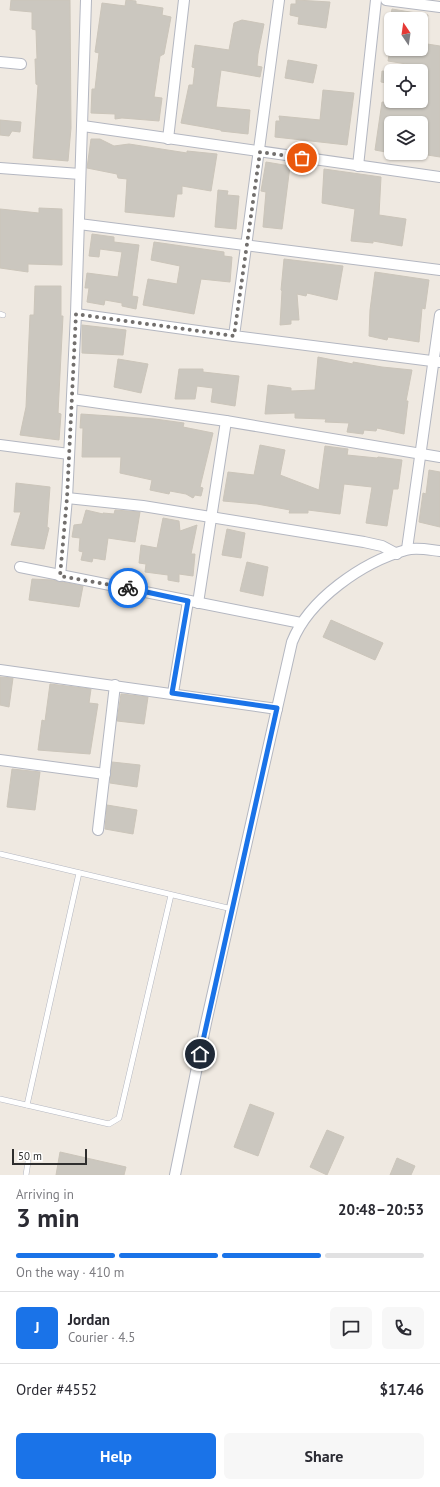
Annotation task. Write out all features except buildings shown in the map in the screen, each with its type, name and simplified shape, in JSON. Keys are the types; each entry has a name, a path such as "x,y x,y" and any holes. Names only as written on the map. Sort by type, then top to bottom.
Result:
{"street":[{"path":"60,576 67,498 76,314 86,0"},
{"path":"168,139 184,0"},
{"path":"234,336 260,152 279,0"},
{"path":"358,166 376,0"},
{"path":"386,0 440,7"},
{"path":"0,62 21,64"},
{"path":"83,126 440,177"},
{"path":"0,168 80,174"},
{"path":"79,224 440,270"},
{"path":"76,314 437,362"},
{"path":"408,549 437,362 440,315"},
{"path":"72,399 226,421 440,456"},
{"path":"172,693 212,517 226,421"},
{"path":"0,446 69,454"},
{"path":"67,498 143,506 364,542 382,546 397,554"},
{"path":"175,1175 232,909 292,642 301,623 315,607 338,585 369,565 408,549 440,551"},
{"path":"20,567 301,623"},
{"path":"0,670 277,708"},
{"path":"98,830 115,685"},
{"path":"0,760 105,774"}],"lane":[{"path":"0,854 232,909"},
{"path":"28,1105 79,873"},
{"path":"0,1099 109,1124 119,1118 171,895"},
{"path":"26,1175 28,1162"}],"way so far":[{"path":"128,588 60,576 67,498 76,314 234,336 260,152 302,158"}],"route":[{"path":"128,588 188,601 172,693 277,708 200,1054"}]}
